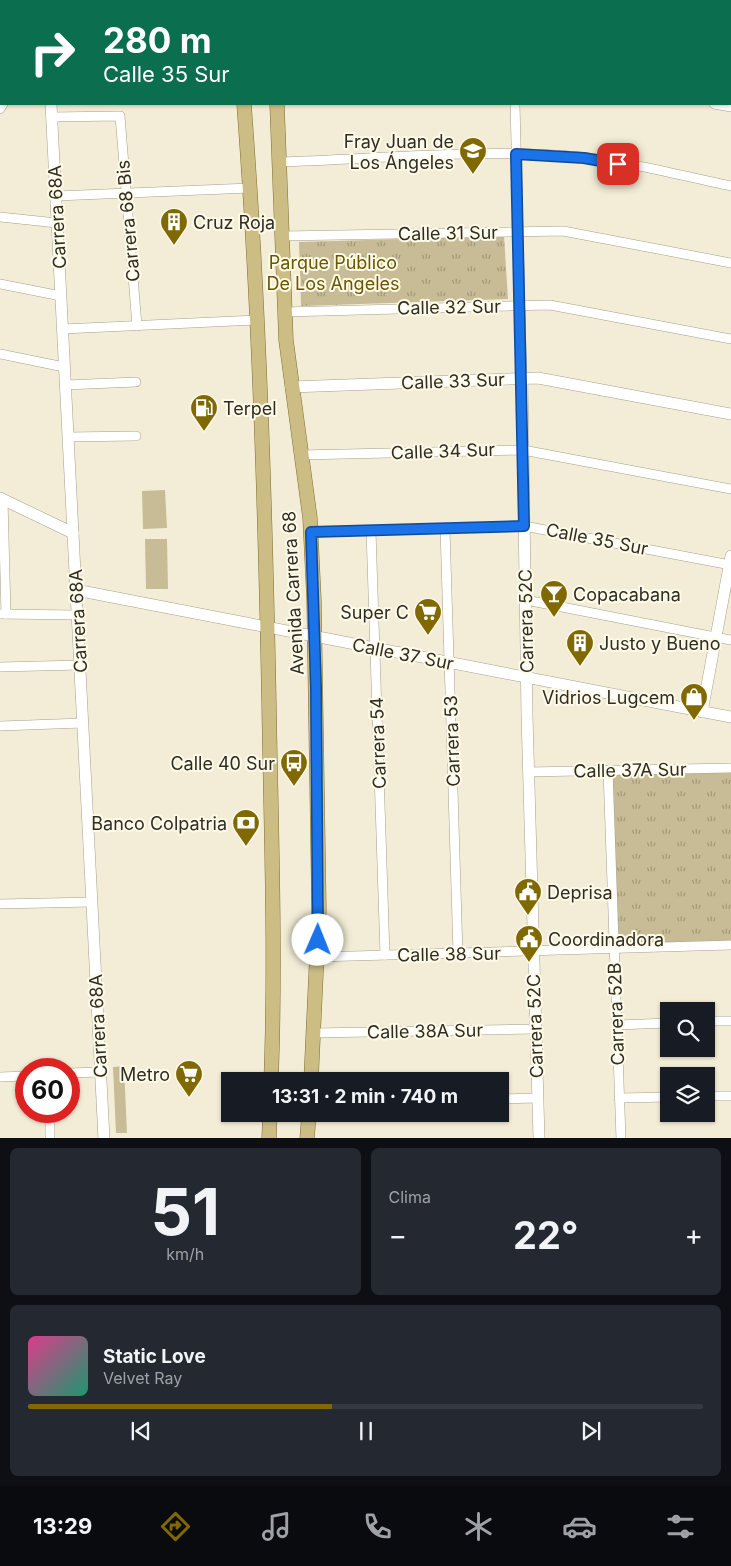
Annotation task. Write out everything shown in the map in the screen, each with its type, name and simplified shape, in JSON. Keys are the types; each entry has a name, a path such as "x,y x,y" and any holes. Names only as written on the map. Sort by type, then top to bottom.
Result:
{"main road":[{"name":"Avenida Carrera 68","path":"244,105 257,320 268,627 274,961 271,1072"},
{"name":"Avenida Carrera 68","path":"277,105 285,312 291,388 311,532 315,636 318,957 312,1072"},
{"path":"269,1138 270,1122"},
{"path":"307,1138 308,1122"}],"street":[{"name":"Carrera 68A","path":"51,105 104,1138"},
{"name":"Carrera 52C","path":"515,105 521,306 528,772 539,1138"},
{"name":"Carrera 68 Bis","path":"52,117 120,116 137,326"},
{"path":"279,162 516,154 584,158 731,186"},
{"path":"56,196 250,188"},
{"path":"0,218 57,223"},
{"name":"Calle 31 Sur","path":"282,236 519,232 579,233 731,263"},
{"path":"0,284 61,296"},
{"name":"Calle 32 Sur","path":"285,312 562,306 731,339"},
{"path":"63,329 257,320"},
{"path":"0,354 64,367"},
{"name":"Calle 33 Sur","path":"291,388 522,378 551,379 731,414"},
{"path":"65,385 136,382"},
{"path":"68,437 136,436"},
{"name":"Calle 34 Sur","path":"301,455 523,450 731,489"},
{"path":"73,533 1,498 3,614 77,615"},
{"name":"Calle 35 Sur","path":"311,532 524,526 730,562"},
{"name":"Carrera 53","path":"446,528 458,954"},
{"name":"Carrera 54","path":"371,531 385,955"},
{"path":"702,712 730,562"},
{"name":"Calle 37 Sur","path":"76,590 731,717"},
{"path":"526,600 731,640"},
{"path":"0,667 80,665"},
{"path":"0,726 83,723"},
{"name":"Calle 37A Sur","path":"528,772 731,768"},
{"name":"Carrera 52B","path":"608,770 621,1138"},
{"path":"0,904 92,902"},
{"name":"Calle 38 Sur","path":"318,957 731,945"},
{"path":"715,1022 731,1021"},
{"path":"617,1025 660,1023"},
{"name":"Calle 38A Sur","path":"314,1033 536,1028"},
{"path":"80,1073 100,1072"},
{"path":"0,1077 15,1076"},
{"path":"715,1096 731,1096"},
{"path":"619,1098 660,1097"},
{"path":"509,1099 538,1098"},
{"path":"50,1123 50,1138"}],"green space":[{"name":"Parque Público De Los Angeles","path":"504,236 508,299 301,306 299,242"},
{"path":"165,490 167,528 143,529 142,491"},
{"path":"145,539 167,539 168,589 146,589"},
{"path":"731,769 731,943 616,946 609,772"},
{"path":"124,1066 127,1133 116,1133 113,1067"}],"place":[{"name":"Fray Juan de Los Ángeles","path":"473,175"},
{"name":"Cruz Roja","path":"174,246"},
{"name":"Terpel","path":"204,432"},
{"name":"Copacabana","path":"554,618"},
{"name":"Super C","path":"428,636"},
{"name":"Justo y Bueno","path":"580,667"},
{"name":"Vidrios Lugcem","path":"694,721"},
{"name":"Calle 40 Sur","path":"294,787"},
{"name":"Banco Colpatria","path":"246,847"},
{"name":"Deprisa","path":"528,916"},
{"name":"Coordinadora","path":"529,963"},
{"name":"Metro","path":"189,1098"}],"route":[{"path":"318,940 316,688 311,532 524,526 521,306 516,154 584,158 618,164"}]}
